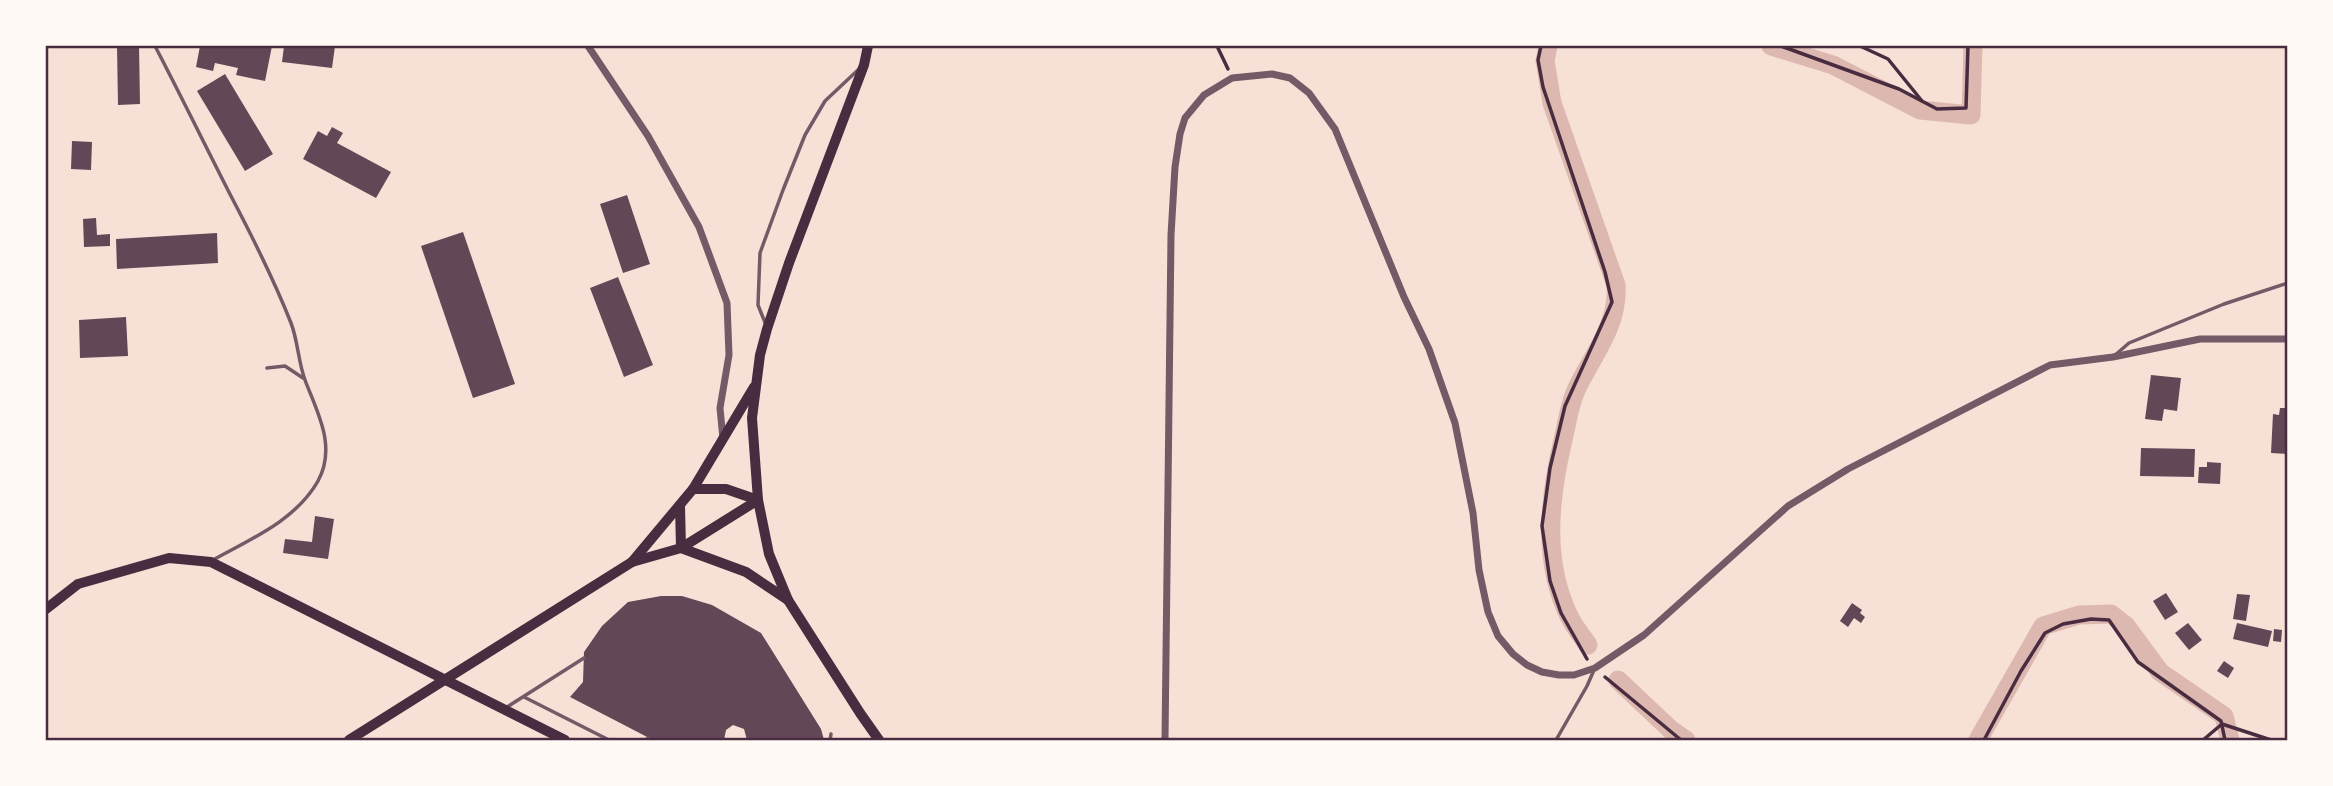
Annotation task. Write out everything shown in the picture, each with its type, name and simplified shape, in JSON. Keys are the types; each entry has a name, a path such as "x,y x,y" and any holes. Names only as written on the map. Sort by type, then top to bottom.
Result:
{"main road":[{"path":"868,46 864,65 789,262 767,329 760,355 752,418 758,500 769,554 788,600 859,713 880,740"},
{"path":"632,562 693,489 755,385"},
{"path":"693,489 726,489 758,500"},
{"path":"349,740 632,562 681,548 758,500"},
{"path":"680,506 681,548"},
{"path":"681,548 746,572 788,600"},
{"path":"46,609 78,584 156,561 169,558 211,562 565,740"}],"street":[{"path":"588,46 648,136 699,227 727,303 729,355 720,408 723,439"},
{"path":"1165,740 1171,234 1175,167 1185,118 1204,95 1232,78 1272,74 1290,78 1309,93 1335,129 1404,297 1429,349 1458,431 1488,612 1498,636 1513,654 1542,672 1574,675 1595,668 1644,635 1788,506 1848,469 2050,365 2113,357 2200,339 2287,340"}],"lane":[{"path":"155,46 254,241 292,325 304,378 326,436 326,458 319,480 301,503 274,527 211,562"},
{"path":"767,329 758,305 760,253 783,190 805,135 825,101 864,65"},
{"path":"2113,357 2129,343 2224,304 2287,283"},
{"path":"267,368 285,366 304,378"},
{"path":"503,710 584,657"},
{"path":"1556,740 1595,668"},
{"path":"523,696 609,740"},
{"path":"830,740 831,734"}],"path":[{"path":"1217,46 1232,78"},
{"path":"1541,46 1538,60 1543,87 1605,272 1612,302 1565,406 1550,468 1542,526 1550,581 1561,613 1595,668 1681,740"},
{"path":"1781,46 1899,89 1937,109 1966,108 1968,46"},
{"path":"1860,46 1888,59 1923,103"},
{"path":"1984,740 2045,633 2063,624 2091,619 2109,620 2138,662 2226,725 2271,740"},
{"path":"2203,740 2226,725"},
{"path":"2225,740 2226,725"}],"building":[{"path":"117,46 139,46 140,104 118,105"},
{"path":"200,46 272,46 265,81 236,75 238,68 215,63 213,71 196,67"},
{"path":"284,46 335,46 332,68 282,62"},
{"path":"225,74 273,154 245,171 197,91"},
{"path":"332,127 343,133 337,143 391,172 376,198 303,159 318,131 327,136"},
{"path":"72,141 92,142 91,170 71,169"},
{"path":"627,195 650,264 623,273 600,204"},
{"path":"96,218 97,235 110,234 110,246 84,247 83,219"},
{"path":"463,232 515,384 473,398 421,246"},
{"path":"217,233 218,263 117,269 116,239"},
{"path":"618,277 653,365 624,377 590,288"},
{"path":"126,317 128,356 80,358 79,320"},
{"path":"2151,375 2181,378 2177,411 2164,409 2162,421 2145,419"},
{"path":"2280,408 2288,408 2288,454 2271,453 2273,414 2279,415"},
{"path":"2141,448 2195,449 2194,477 2140,476"},
{"path":"2207,462 2221,463 2220,484 2198,483 2199,467 2207,467"},
{"path":"315,516 334,519 328,559 283,553 285,539 312,542"},
{"path":"2166,593 2178,612 2165,620 2153,601"},
{"path":"2237,594 2250,595 2246,621 2233,619"},
{"path":"661,596 682,596 712,605 761,633 821,729 824,740 747,740 744,729 733,725 726,730 724,740 653,740 570,697 583,682 584,652 602,626 628,602"},
{"path":"1852,603 1862,610 1860,613 1865,617 1861,623 1854,618 1848,627 1840,621"},
{"path":"2188,623 2202,640 2189,650 2175,633"},
{"path":"2237,623 2272,631 2268,647 2233,639"},
{"path":"2274,629 2282,630 2281,642 2273,641"},
{"path":"2224,661 2234,668 2228,678 2217,671"}],"waterway":[{"path":"1548,46 1545,61 1552,103 1616,285 1616,299 1609,326 1572,401 1558,462 1552,507 1555,575 1570,618 1588,645"},
{"path":"1771,46 1833,65 1920,110 1971,115 1973,46"},
{"path":"1978,740 2043,626 2079,615 2111,614 2126,626 2160,672 2224,716 2230,740"},
{"path":"1618,680 1670,729 1686,740"}]}
